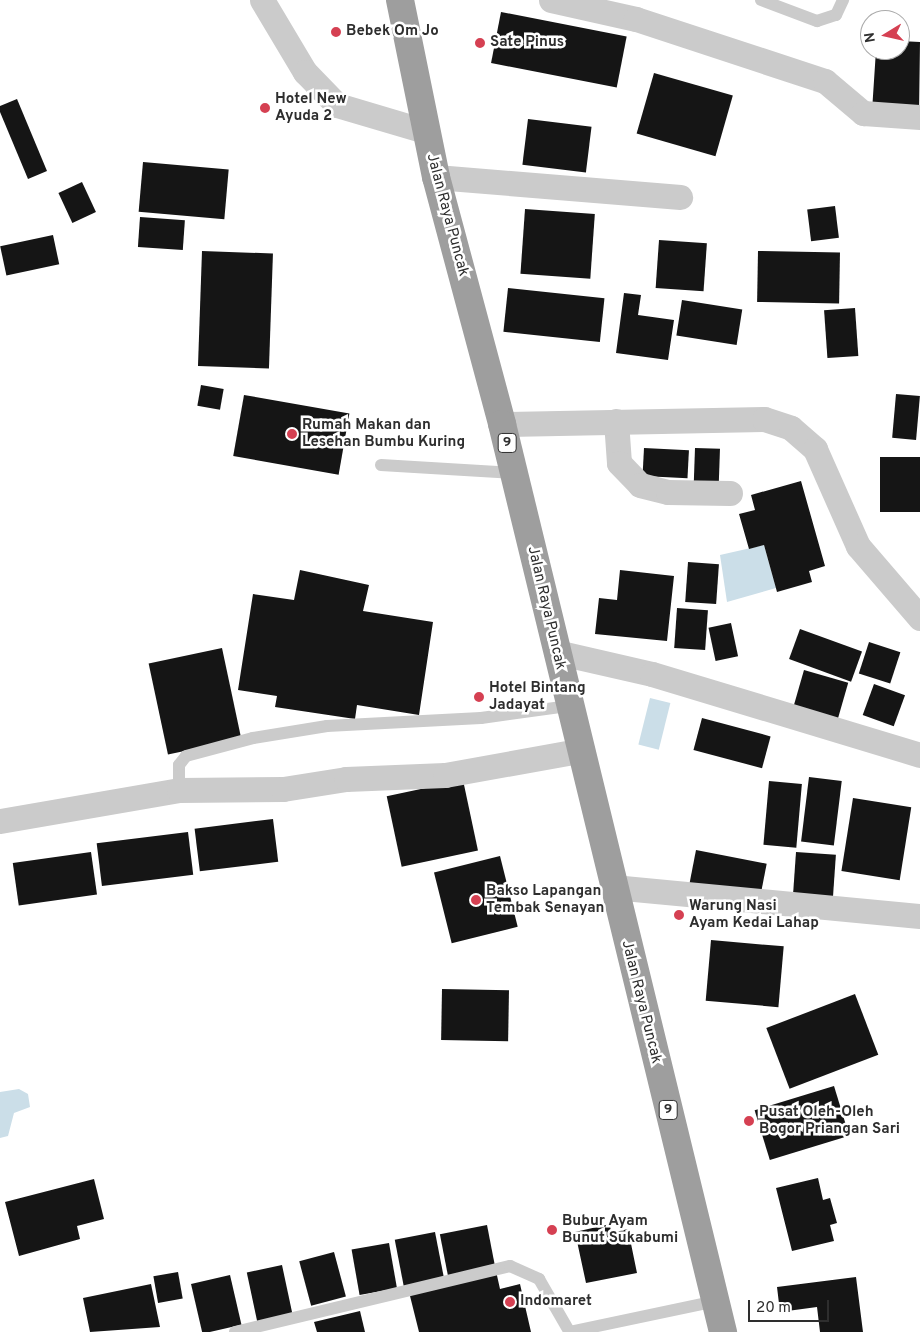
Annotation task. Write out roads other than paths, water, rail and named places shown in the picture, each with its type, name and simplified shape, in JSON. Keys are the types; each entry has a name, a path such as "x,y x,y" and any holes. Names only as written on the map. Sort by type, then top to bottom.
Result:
{"highway":[{"name":"Jalan Raya Puncak","path":"400,0 425,131 436,177 502,424 579,751 723,1332"}],"street":[{"path":"262,0 305,72 337,105 425,131"},
{"path":"551,0 636,19 825,81 863,113 920,118"},
{"path":"436,177 680,196"},
{"path":"502,424 764,418 791,428 815,449 858,546 920,618"},
{"path":"616,421 619,463 640,485 668,492 730,494"},
{"path":"556,652 652,674 920,755"},
{"path":"0,821 179,790 283,789 346,780 445,775 579,751"},
{"path":"613,887 920,916"}],"lane":[{"path":"761,0 779,3 817,20 836,15 843,0"},
{"path":"380,466 514,473"},
{"path":"179,790 179,765 186,756 253,738 327,726 481,718 569,706"},
{"path":"235,1332 267,1329 510,1266 539,1279 569,1331 716,1301"}],"water":[{"path":"764,545 776,588 727,602 720,555"},
{"path":"650,698 670,703 659,750 638,745"},
{"path":"19,1089 28,1094 30,1107 14,1113 8,1136 0,1138 0,1092"}],"place":[{"name":"Bebek Om Jo","path":"336,32"},
{"name":"Sate Pinus","path":"480,43"},
{"name":"Hotel New Ayuda 2","path":"265,108"},
{"name":"Rumah Makan dan Lesehan Bumbu Kuring","path":"292,434"},
{"name":"Hotel Bintang Jadayat","path":"479,697"},
{"name":"Bakso Lapangan Tembak Senayan","path":"476,900"},
{"name":"Warung Nasi Ayam Kedai Lahap","path":"679,915"},
{"name":"Pusat Oleh-Oleh Bogor Priangan Sari","path":"749,1121"},
{"name":"Bubur Ayam Bunut Sukabumi","path":"552,1230"},
{"name":"Indomaret","path":"510,1302"}]}
